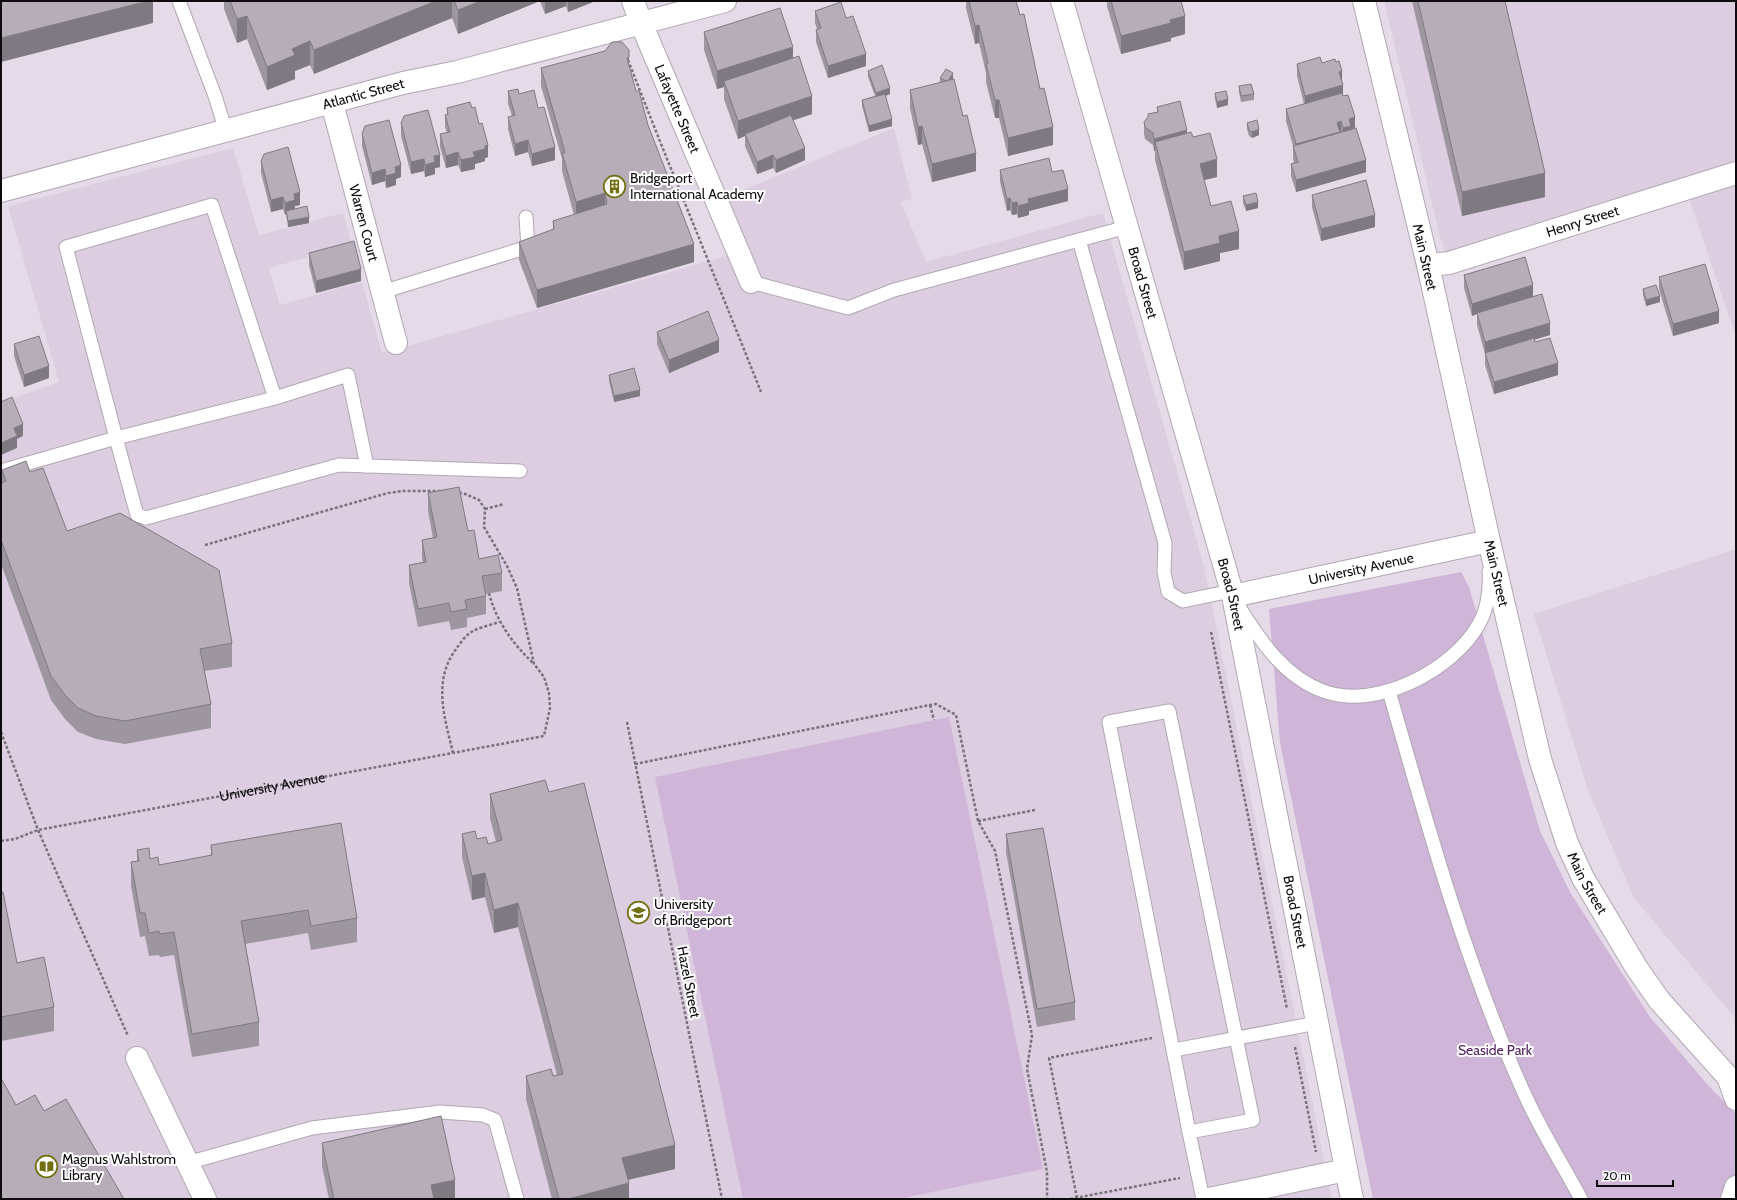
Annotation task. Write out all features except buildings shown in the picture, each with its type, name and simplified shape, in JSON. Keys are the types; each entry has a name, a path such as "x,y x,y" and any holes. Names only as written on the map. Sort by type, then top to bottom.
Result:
{"street":[{"name":"Lafayette Street","path":"633,1 751,282"},
{"name":"Atlantic Street","path":"1,191 403,83 457,72 726,1"},
{"name":"Broad Street","path":"1062,1 1232,593 1352,1199"},
{"name":"Main Street","path":"1364,1 1428,265 1489,541 1540,759 1567,843 1583,878 1616,937 1659,1000 1728,1077 1736,1099"},
{"name":"Warren Court","path":"332,103 396,343"},
{"name":"Henry Street","path":"1428,265 1449,263 1736,173"},
{"name":"University Avenue","path":"1232,593 1489,541"},
{"path":"137,1058 205,1199"},
{"path":"1212,1199 1346,1170"},
{"path":"1732,1199 1736,1187"}],"lane":[{"path":"179,1 226,131"},
{"path":"275,398 212,205 66,247 137,515 146,518 339,465 520,471"},
{"path":"382,292 528,247 526,217"},
{"path":"751,282 848,308 894,290 1127,226"},
{"path":"1079,240 1165,543 1164,572 1168,592 1183,601 1232,593 1258,638 1275,658 1298,677 1324,692 1367,695 1389,691 1413,683 1451,658 1479,623 1488,600 1490,578 1489,541"},
{"path":"1,471 116,438 275,398 348,375 367,466"},
{"path":"1389,691 1423,810 1472,964 1525,1096 1581,1199"},
{"path":"1189,1132 1253,1120 1169,711 1109,722 1189,1132 1212,1199"},
{"path":"1174,1050 1317,1023"},
{"path":"187,1163 312,1128 440,1112 483,1115 495,1120 517,1199"}],"path":[{"path":"625,54 688,215 709,261 761,392"},
{"path":"205,545 388,493 403,491 448,491"},
{"path":"454,492 465,494 479,500 485,509 484,527 507,566 516,588 534,664"},
{"path":"485,509 504,504"},
{"path":"489,593 493,609 499,622 525,656 534,664"},
{"path":"453,753 442,705 443,674 447,662 457,646 472,632 499,622"},
{"path":"1211,632 1288,1011 1281,1013"},
{"name":"University Avenue","path":"1,841 15,839 38,830 544,736 550,708 549,693 544,677 534,664"},
{"path":"635,764 936,704 956,715 978,821 995,851 1032,1035 1027,1069 1047,1172 1047,1199"},
{"path":"930,705 934,720"},
{"name":"Hazel Street","path":"627,722 722,1199"},
{"path":"1,732 38,830 137,1058"},
{"path":"978,821 1035,810"},
{"path":"1291,1028 1316,1153"},
{"path":"1076,1198 1048,1058 1170,1034"}],"shaded area":[{"path":"1384,1 1736,1 1736,337 1686,190 1449,263 1439,233"},
{"name":"University of Bridgeport","path":"894,128 912,199 901,202 926,262 1103,213 1204,566 1332,1199 1,1199 1,402 59,382 8,206 233,148 259,235 343,213 352,245 269,268 280,305 362,282 382,353 748,250 726,197"},
{"path":"1736,549 1736,1019 1633,897 1587,787 1534,614"}],"green space":[{"name":"Seaside Park","path":"1461,572 1469,587 1540,831 1570,892 1650,1017 1707,1084 1736,1114 1736,1199 1373,1199 1280,743 1269,609"},
{"path":"949,717 1043,1169 898,1199 743,1199 655,777"}],"place":[{"name":"Bridgeport International Academy","path":"615,186"},
{"name":"University of Bridgeport","path":"638,912"},
{"name":"Magnus Wahlstrom Library","path":"46,1167"}]}
